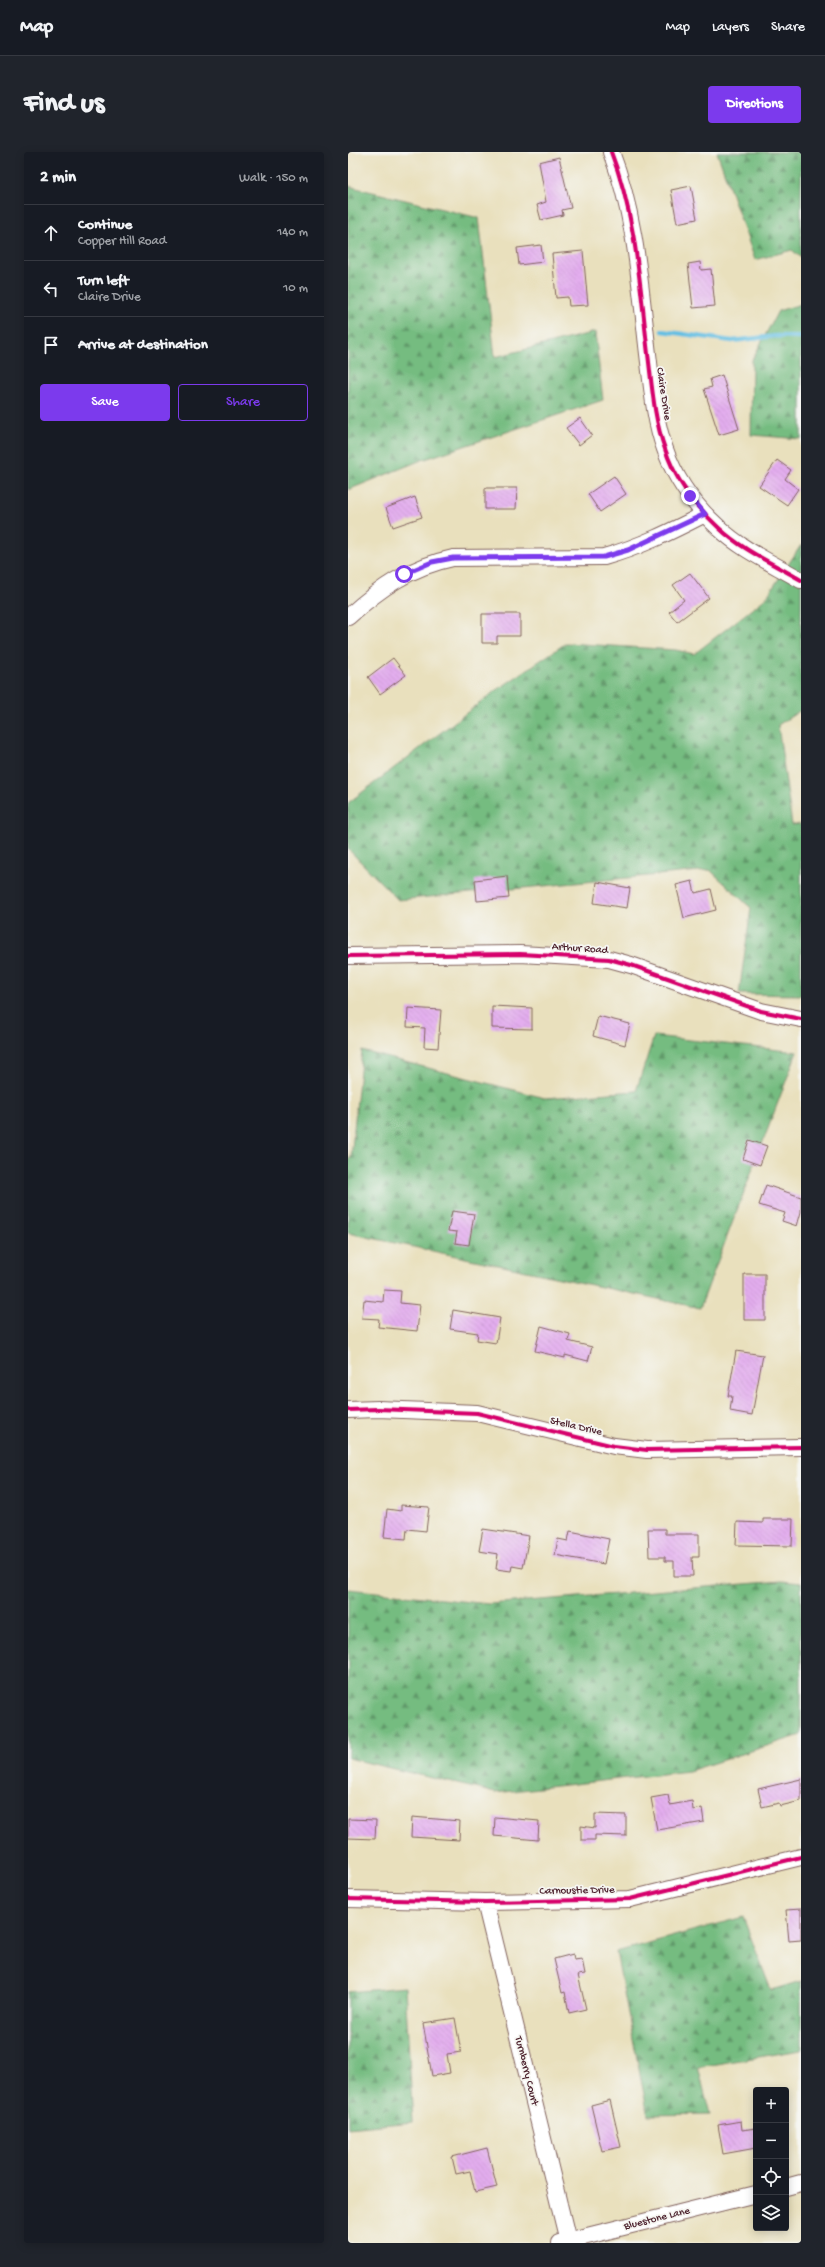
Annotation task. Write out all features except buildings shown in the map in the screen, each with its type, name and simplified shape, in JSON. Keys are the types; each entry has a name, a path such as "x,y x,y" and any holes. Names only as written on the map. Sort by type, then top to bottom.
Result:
{"street":[{"name":"Claire Drive","path":"611,152 619,174 632,233 655,410 665,449 677,474 705,514 733,539 801,580"},
{"path":"348,617 374,593 404,574 432,562 453,558 604,557 628,550 705,514"},
{"name":"Arthur Road","path":"348,956 520,954 609,959 631,965 761,1011 801,1019"},
{"name":"Stella Drive","path":"348,1410 477,1413 614,1446 647,1450 801,1447"},
{"name":"Carnoustie Drive","path":"348,1899 484,1902 630,1899 801,1857"},
{"name":"Turnberry Court","path":"484,1902 563,2242"},
{"path":"789,2186 801,2183"},
{"name":"Bluestone Lane","path":"563,2242 753,2195"}],"green space":[{"path":"717,152 801,152 801,258 792,250 755,260"},
{"path":"348,186 479,218 495,357 595,332 603,400 419,461 348,490"},
{"path":"801,304 801,439 751,435 752,360 778,311"},
{"path":"801,545 801,710 778,725 792,825 801,824 801,995 739,994 751,908 710,870 398,900 348,849 348,803 494,692 566,643 676,650 694,654 766,598"},
{"path":"654,1036 797,1052 700,1308 348,1233 348,1160 351,1158 362,1051 545,1098 636,1091"},
{"path":"782,1581 801,1583 801,1735 689,1771 495,1793 348,1758 348,1589 489,1604"},
{"path":"743,1917 771,1990 801,1981 801,2050 698,2067 710,2114 648,2115 616,1952"},
{"path":"405,1987 413,2122 348,2128 348,1992"}],"waterway":[{"path":"662,331 732,341 776,336 801,337"}],"cycle path":[{"path":"611,152 632,226 654,402 661,438 669,460 680,482 694,502 710,520 728,536 748,550 801,580"},
{"path":"348,956 520,954 609,959 631,965 761,1011 801,1019"},
{"path":"348,1410 378,1409 477,1413 614,1446 647,1450 801,1447"},
{"path":"348,1899 485,1902 630,1899 801,1857"}],"route":[{"path":"404,574 432,562 453,558 604,557 628,550 663,536 705,514 690,496"}]}
